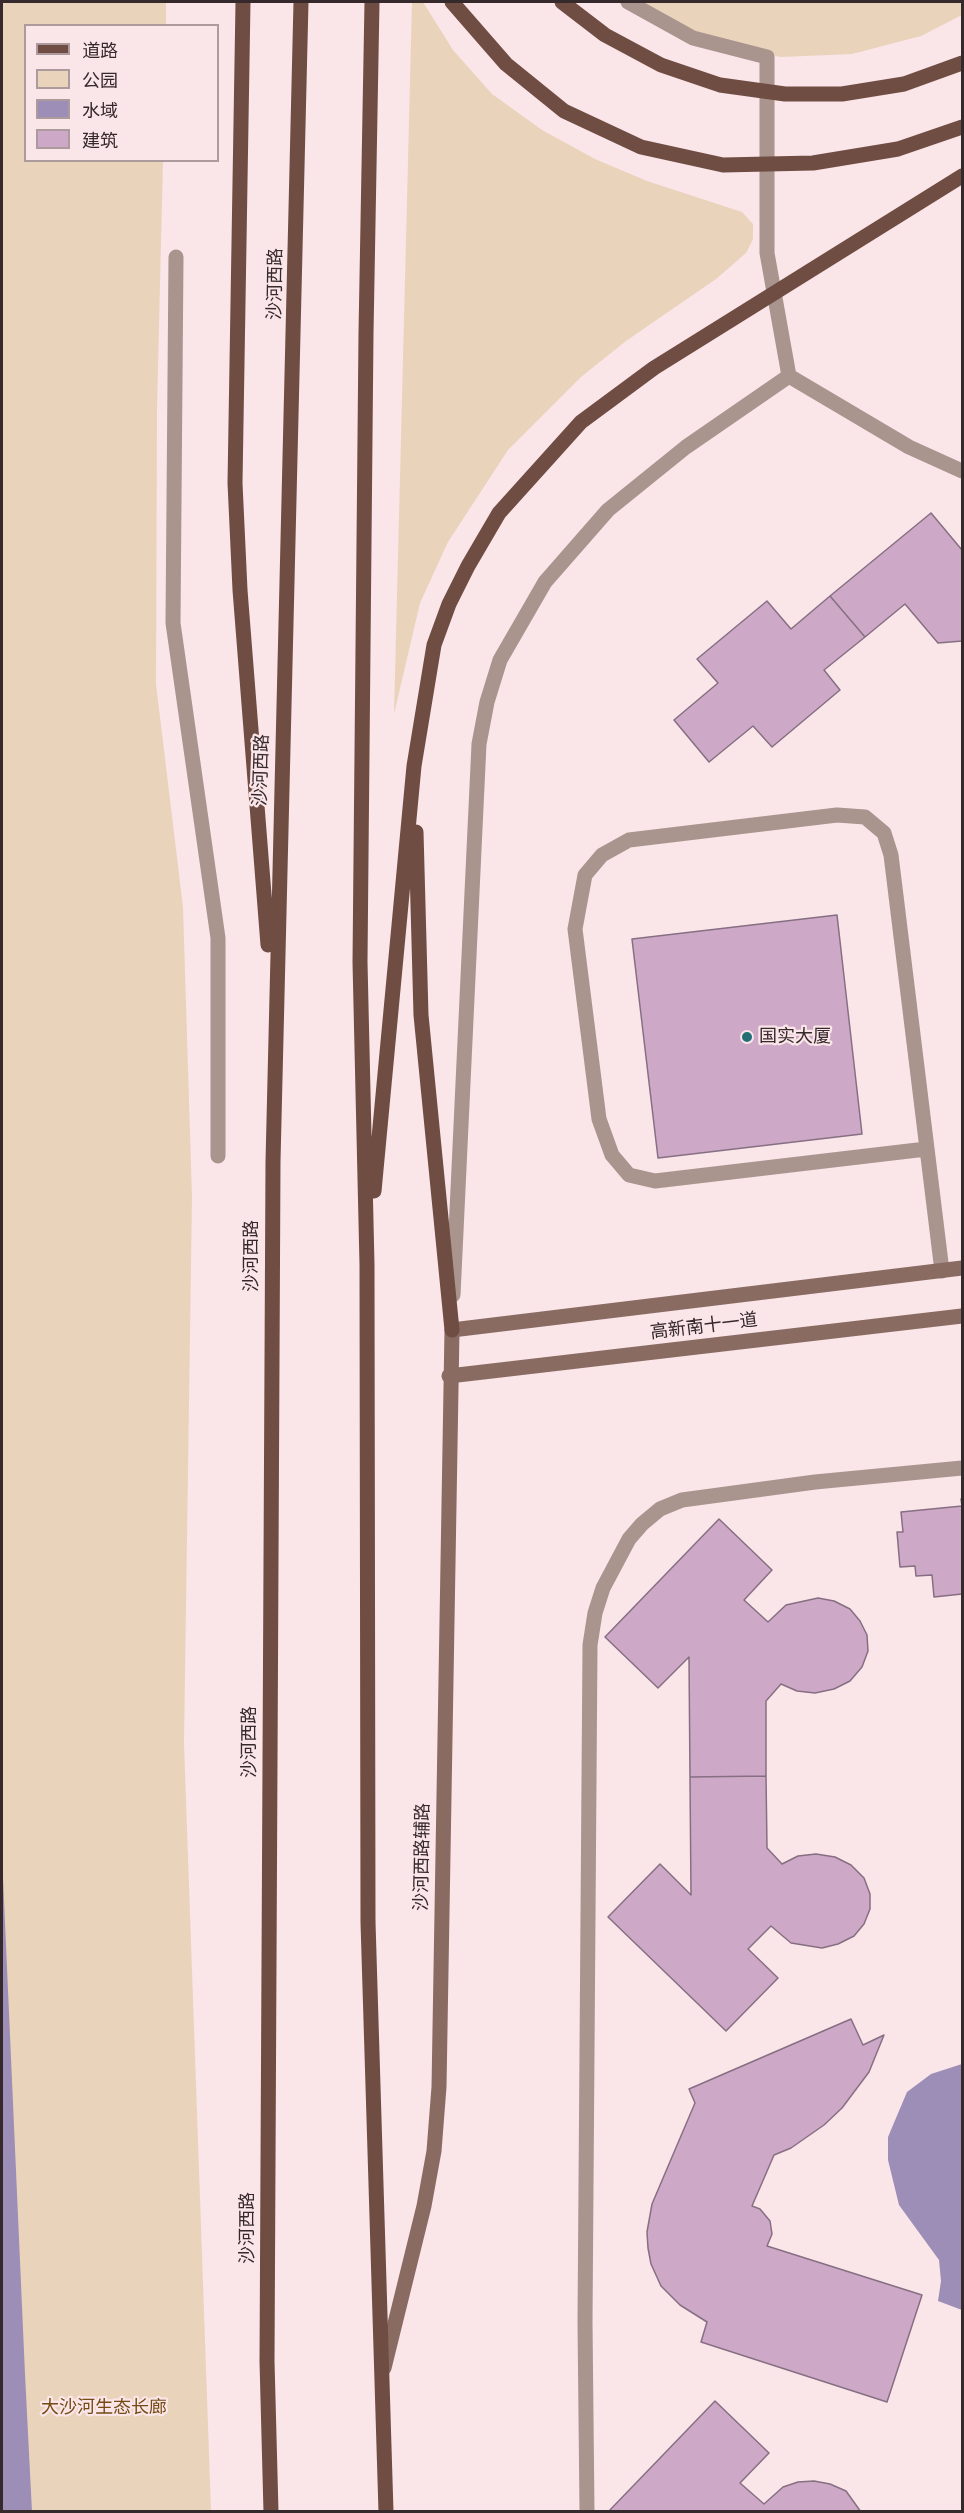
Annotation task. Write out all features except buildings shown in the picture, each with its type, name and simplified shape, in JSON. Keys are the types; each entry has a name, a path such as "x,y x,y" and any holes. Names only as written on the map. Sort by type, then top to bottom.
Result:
{"main road":[{"path":"243,2 237,330 237,544 261,870 275,1011"},
{"name":"沙河西路","path":"271,2511 267,2349 275,1011 301,2"},
{"path":"372,2 366,333 360,962 367,1265 368,1922 386,2511"},
{"path":"452,2 506,64 564,111 641,147 723,165 813,163 898,148 963,127"},
{"path":"561,2 605,35 661,65 720,85 785,94 842,94 904,84 963,63"},
{"path":"367,1265 414,766 434,645 449,604 473,557 499,513 580,422 654,368 963,176"},
{"path":"414,766 421,1015 452,1330"}],"street":[{"name":"高新南十一道","path":"452,1330 963,1268"},
{"name":"高新南十一道","path":"449,1376 963,1316"},
{"name":"沙河西路辅路","path":"381,2377 412,2262 424,2206 434,2151 439,2087 449,1376 452,1330"}],"lane":[{"path":"628,2 693,38 766,57 767,253 789,376 909,447 963,471"},
{"path":"176,257 173,623 218,938 218,1156"},
{"path":"452,1330 476,777 479,744 487,702 500,660 545,582 608,510 677,454 789,376"},
{"path":"926,1149 656,1181 629,1174 612,1155 599,1119 575,930 585,875 602,855 629,840 837,816 865,817 884,833 891,855 942,1271"},
{"path":"587,2511 585,2310 590,1645 595,1613 603,1588 629,1539 642,1524 660,1509 682,1500 814,1482 963,1468"}],"green space":[{"name":"大沙河生态长廊","path":"2,2 166,2 166,24 24,24 24,162 163,162 157,408 156,684 183,907 192,1197 184,1743 211,2511 2,2512"},
{"path":"412,2 423,2 453,50 492,94 542,130 595,159 647,181 742,212 753,224 753,239 746,253 716,279 626,341 581,377 508,450 448,542 420,603 394,714"},
{"path":"620,2 962,2 962,15 921,36 852,54 781,57 710,45 644,18"}],"water":[{"path":"2,1855 25,2374 32,2512 2,2511"},
{"path":"962,2064 962,2310 938,2301 941,2281 939,2260 899,2205 888,2160 888,2137 907,2092 931,2074"}],"place":[{"name":"国实大厦","path":"747,1037"}]}
